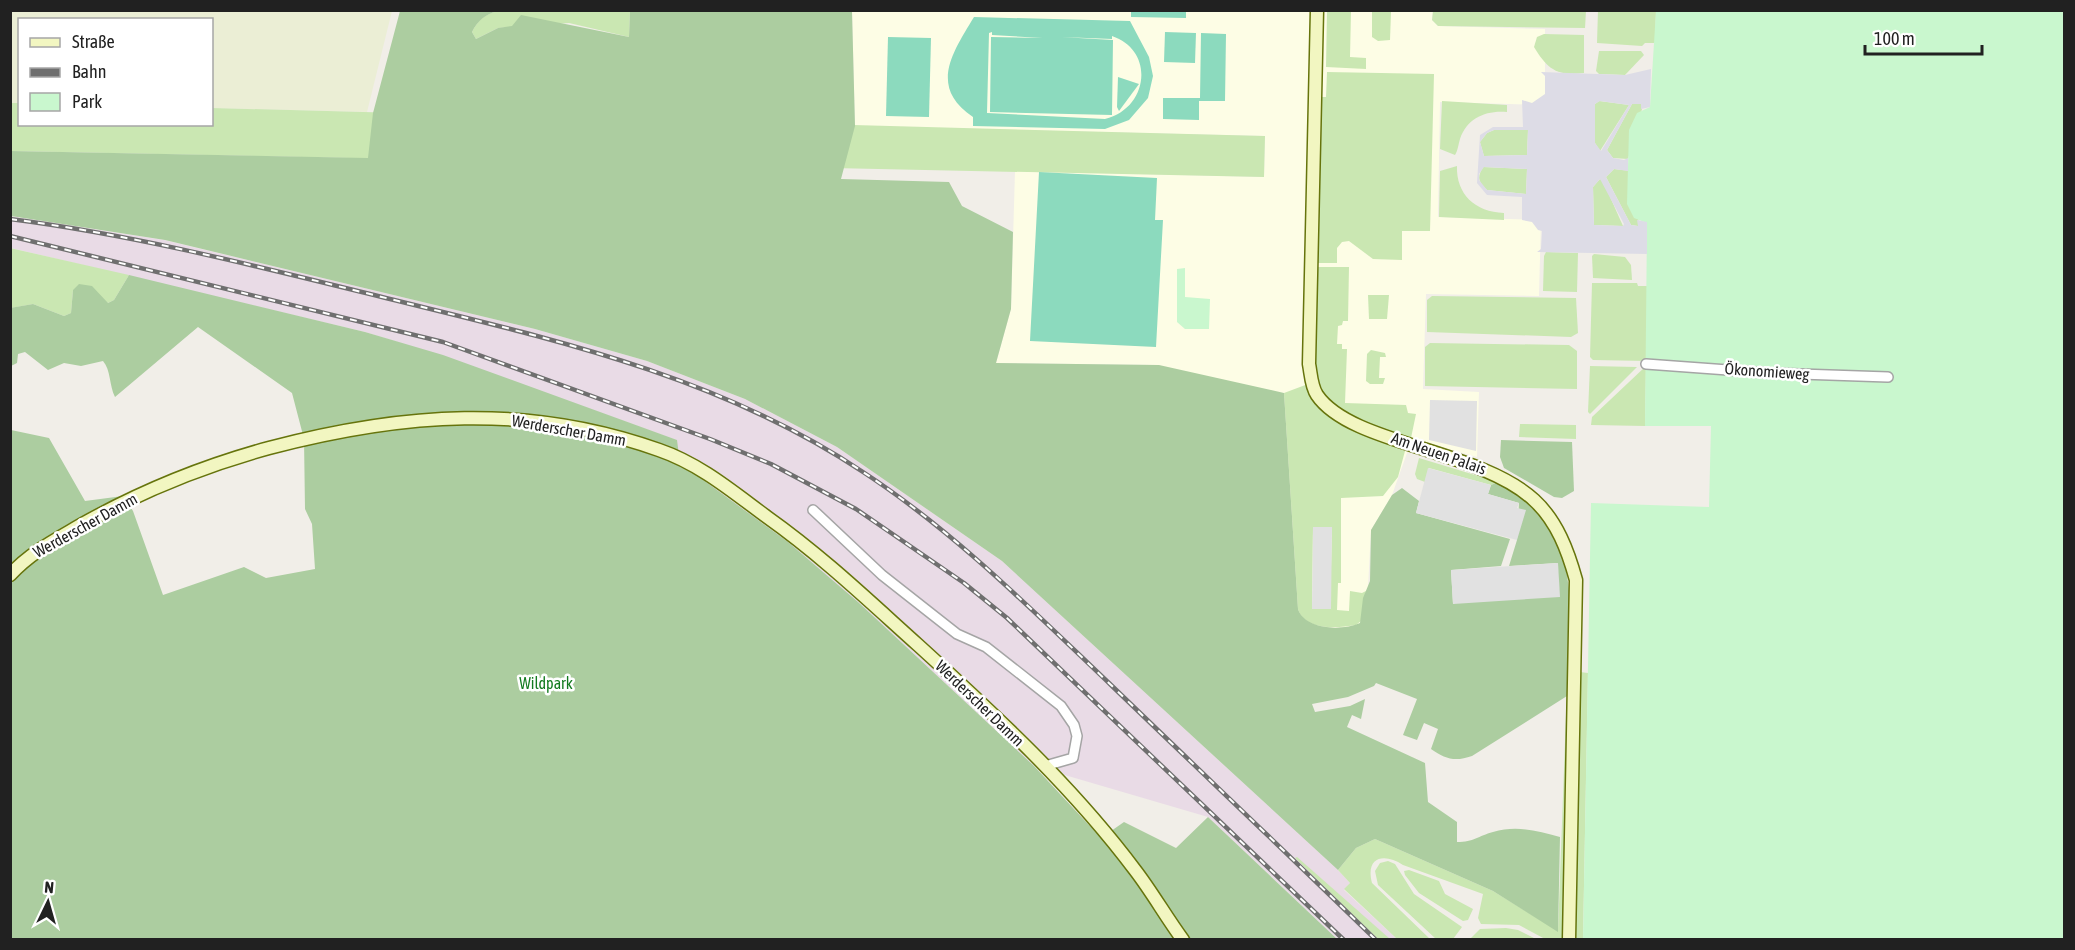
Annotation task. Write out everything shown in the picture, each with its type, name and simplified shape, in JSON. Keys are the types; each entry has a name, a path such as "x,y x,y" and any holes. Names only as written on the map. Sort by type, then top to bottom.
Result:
{"street":[{"name":"Am Neuen Palais","path":"1317,10 1309,364 1311,381 1324,403 1347,420 1479,466 1514,484 1540,507 1559,533 1576,580 1569,939"},
{"name":"Ökonomieweg","path":"1646,364 1769,373 1888,377"},
{"name":"Werderscher Damm","path":"10,575 37,550 118,504 196,472 281,445 338,431 429,418 493,417 618,436 664,451 701,470 812,549 968,690 1045,766 1136,871 1183,939"},
{"path":"813,510 882,575 957,633 986,647 1061,706 1074,724 1077,736 1073,758 1045,766"}],"shaded area":[{"path":"11,10 392,10 367,112 213,108 213,18 18,18 18,103 11,103"},
{"path":"1433,10 1432,20 1438,26 1545,29 1545,105 1440,102 1438,217 1541,220 1539,296 1426,294 1423,389 1479,392 1477,457 1412,439 1392,495 1371,530 1366,626 1299,635 1159,365 996,363 1011,309 1015,171 1264,177 1265,136 855,126 852,11"},
{"path":"1651,69 1650,107 1641,109 1641,104 1632,104 1607,150 1613,158 1624,160 1628,158 1628,171 1614,169 1606,177 1631,225 1638,226 1637,220 1647,222 1647,254 1537,252 1541,249 1542,231 1538,230 1532,222 1522,220 1522,197 1487,195 1477,183 1480,135 1493,127 1523,127 1522,100 1532,103 1545,94 1545,76 1541,72 1625,75","holes":["1600,101 1629,105 1601,151 1595,143 1595,104","1494,130 1528,130 1527,155 1484,156 1480,142 1487,133","1484,167 1527,169 1526,194 1487,190 1479,180 1479,174","1600,179 1623,226 1594,225 1593,187"]},
{"path":"10,216 164,240 535,329 647,361 745,399 837,447 1002,561 1338,870 1350,883 1344,890 1397,939 1337,939 1208,817 1034,766 858,602 788,542 680,463 676,440 443,356 365,332 11,248"},
{"path":"1430,400 1477,401 1476,451 1429,440"},
{"path":"1428,468 1491,485 1488,494 1519,503 1517,508 1526,510 1517,540 1416,513"},
{"path":"1313,527 1332,527 1331,609 1312,609"},
{"path":"1558,563 1560,597 1453,604 1451,570"}],"green space":[{"path":"1598,10 1656,11 1655,43 1645,43 1642,46 1597,43"},
{"path":"400,11 497,11 479,21 472,32 476,39 498,28 512,26 521,15 629,37 630,11 852,11 855,126 841,179 949,182 962,206 1013,232 1011,309 996,363 1159,365 1284,393 1298,609 1302,616 1316,625 1334,628 1360,623 1363,598 1370,581 1371,530 1392,495 1402,488 1419,501 1416,513 1510,539 1501,566 1451,570 1453,604 1558,563 1509,566 1517,540 1519,503 1488,494 1491,485 1498,482 1527,501 1550,529 1561,551 1567,574 1570,623 1567,696 1472,756 1460,759 1446,757 1431,749 1438,729 1424,723 1417,740 1403,735 1417,699 1376,683 1348,697 1312,704 1315,712 1350,706 1365,699 1361,719 1352,715 1347,727 1425,763 1428,802 1457,822 1457,842 1510,829 1535,831 1560,837 1558,932 1493,891 1375,839 1356,848 1338,870 1002,561 837,447 745,399 647,361 535,329 165,240 11,216 11,151 368,158 373,113"},
{"path":"497,11 630,11 629,37 569,23 498,28 476,39 472,32 477,24 485,16"},
{"path":"1131,11 1186,11 1186,18 1131,17"},
{"path":"1327,11 1351,11 1350,57 1366,58 1366,69 1326,67"},
{"path":"1372,11 1391,12 1390,40 1378,41 1372,37"},
{"path":"1433,11 1586,11 1585,28 1438,26 1432,20"},
{"path":"1656,11 2064,11 2064,939 1583,940 1591,503 1709,507 1711,426 1645,426 1647,223 1634,218 1627,204 1629,130 1637,113 1650,107"},
{"path":"974,17 1130,21 1149,57 1153,76 1148,98 1129,120 1105,129 973,126 973,117 959,106 951,94 948,81 953,56","holes":["992,32 992,35 1043,38 991,37 990,112 1112,115 1113,40 1061,37 1112,39 1112,36 1126,43 1136,54 1140,66 1141,79 1138,92 1130,104 1119,113 1105,119 987,113 989,33"]},
{"path":"1165,32 1196,33 1195,63 1164,62"},
{"path":"1201,33 1226,34 1225,101 1199,101 1199,120 1163,119 1163,98 1200,98"},
{"path":"1544,34 1584,35 1584,73 1560,72 1549,66 1534,47 1537,37"},
{"path":"888,37 931,38 929,117 886,116"},
{"path":"1599,51 1641,51 1644,55 1625,75 1599,74 1596,71"},
{"path":"1327,72 1434,74 1430,231 1402,231 1402,260 1373,259 1349,241 1342,242 1337,248 1337,263 1317,263 1320,97 1326,97"},
{"path":"1118,77 1139,84 1119,111 1117,107"},
{"path":"1442,101 1507,105 1507,112 1492,112 1472,121 1463,132 1455,155 1440,149"},
{"path":"1599,101 1629,105 1600,151 1595,143 1595,104"},
{"path":"11,103 18,103 18,126 213,126 213,108 1265,136 1264,177 11,151"},
{"path":"1632,104 1641,104 1642,109 1628,159 1613,158 1607,150"},
{"path":"1494,130 1528,130 1527,155 1484,156 1480,142 1487,133"},
{"path":"1457,166 1460,185 1469,200 1484,209 1504,213 1504,220 1439,217 1440,171"},
{"path":"1483,167 1527,169 1526,194 1487,190 1479,179"},
{"path":"1614,169 1631,171 1639,212 1638,226 1631,225 1606,177"},
{"path":"1039,172 1157,178 1155,220 1163,220 1156,347 1030,341"},
{"path":"1600,179 1603,181 1623,226 1594,225 1593,187"},
{"path":"10,248 129,275 114,300 108,303 73,290 71,313 64,316 33,304 11,308"},
{"path":"1546,252 1578,253 1577,292 1543,291"},
{"path":"1594,254 1625,257 1631,265 1632,280 1593,278 1592,256"},
{"path":"1316,267 1349,267 1348,321 1343,321 1342,325 1338,326 1337,344 1342,344 1342,349 1347,349 1345,403 1406,405 1408,413 1416,414 1411,438 1366,424 1339,411 1321,390 1315,373"},
{"path":"1185,268 1185,297 1210,299 1209,329 1185,329 1177,322 1177,269"},
{"name":"Wildpark","path":"129,275 365,332 443,355 677,440 680,463 788,542 858,602 1034,766 1101,838 1124,822 1176,848 1208,817 1337,939 11,939 11,430 49,438 85,501 123,496 133,511 163,595 244,567 266,578 315,569 312,524 305,509 304,439 292,393 198,327 115,397 103,361 81,366 64,363 48,370 25,352 18,354 17,363 11,366 10,308 33,304 64,316 71,313 73,290 79,284 92,286 108,303 114,300"},
{"path":"1592,283 1637,283 1638,286 1648,286 1647,361 1593,360 1590,357"},
{"path":"1368,295 1389,295 1387,319 1369,319"},
{"path":"1432,296 1576,298 1578,333 1571,337 1427,332 1427,300"},
{"path":"1430,343 1569,345 1577,351 1577,389 1425,386 1425,347"},
{"path":"1371,350 1385,353 1386,357 1380,357 1379,378 1385,378 1383,384 1370,384 1366,381 1367,354"},
{"path":"1590,366 1637,367 1590,414 1588,412"},
{"path":"1646,366 1645,426 1591,425 1592,417"},
{"path":"1308,384 1333,418 1405,451 1398,477 1383,496 1341,498 1341,583 1338,583 1337,610 1349,611 1350,591 1362,593 1366,591 1361,621 1356,625 1331,627 1314,625 1302,616 1298,609 1284,393","holes":["1313,527 1332,527 1330,609 1312,609"]},
{"path":"1520,424 1576,425 1576,439 1519,437"},
{"path":"1501,440 1572,442 1574,491 1562,498 1554,497 1504,468 1500,457"},
{"path":"1419,458 1498,482 1491,485 1429,468 1425,482 1417,479 1415,474"},
{"path":"1580,672 1588,673 1583,939 1574,940"},
{"path":"1567,688 1570,688 1564,939 1545,939 1519,925 1481,924 1478,918 1483,894 1390,859 1378,859 1371,867 1372,883 1430,939 1397,939 1344,889 1350,883 1338,870 1356,848 1375,839 1493,891 1558,931"},
{"path":"1297,857 1390,939 1378,939 1295,858"},
{"path":"1388,861 1395,864 1414,894 1462,927 1453,939 1436,939 1378,885 1375,871 1380,863"},
{"path":"1409,870 1439,881 1445,894 1473,909 1468,920 1463,921 1419,893 1405,875 1404,871"},
{"path":"1480,929 1518,930 1536,939 1470,939"}],"railway":[{"path":"10,219 195,252 567,344 690,384 749,409 807,438 897,495 992,573 1376,940"},
{"path":"10,236 443,342 710,439 771,464 856,509 964,583 1007,618 1344,940"}]}
